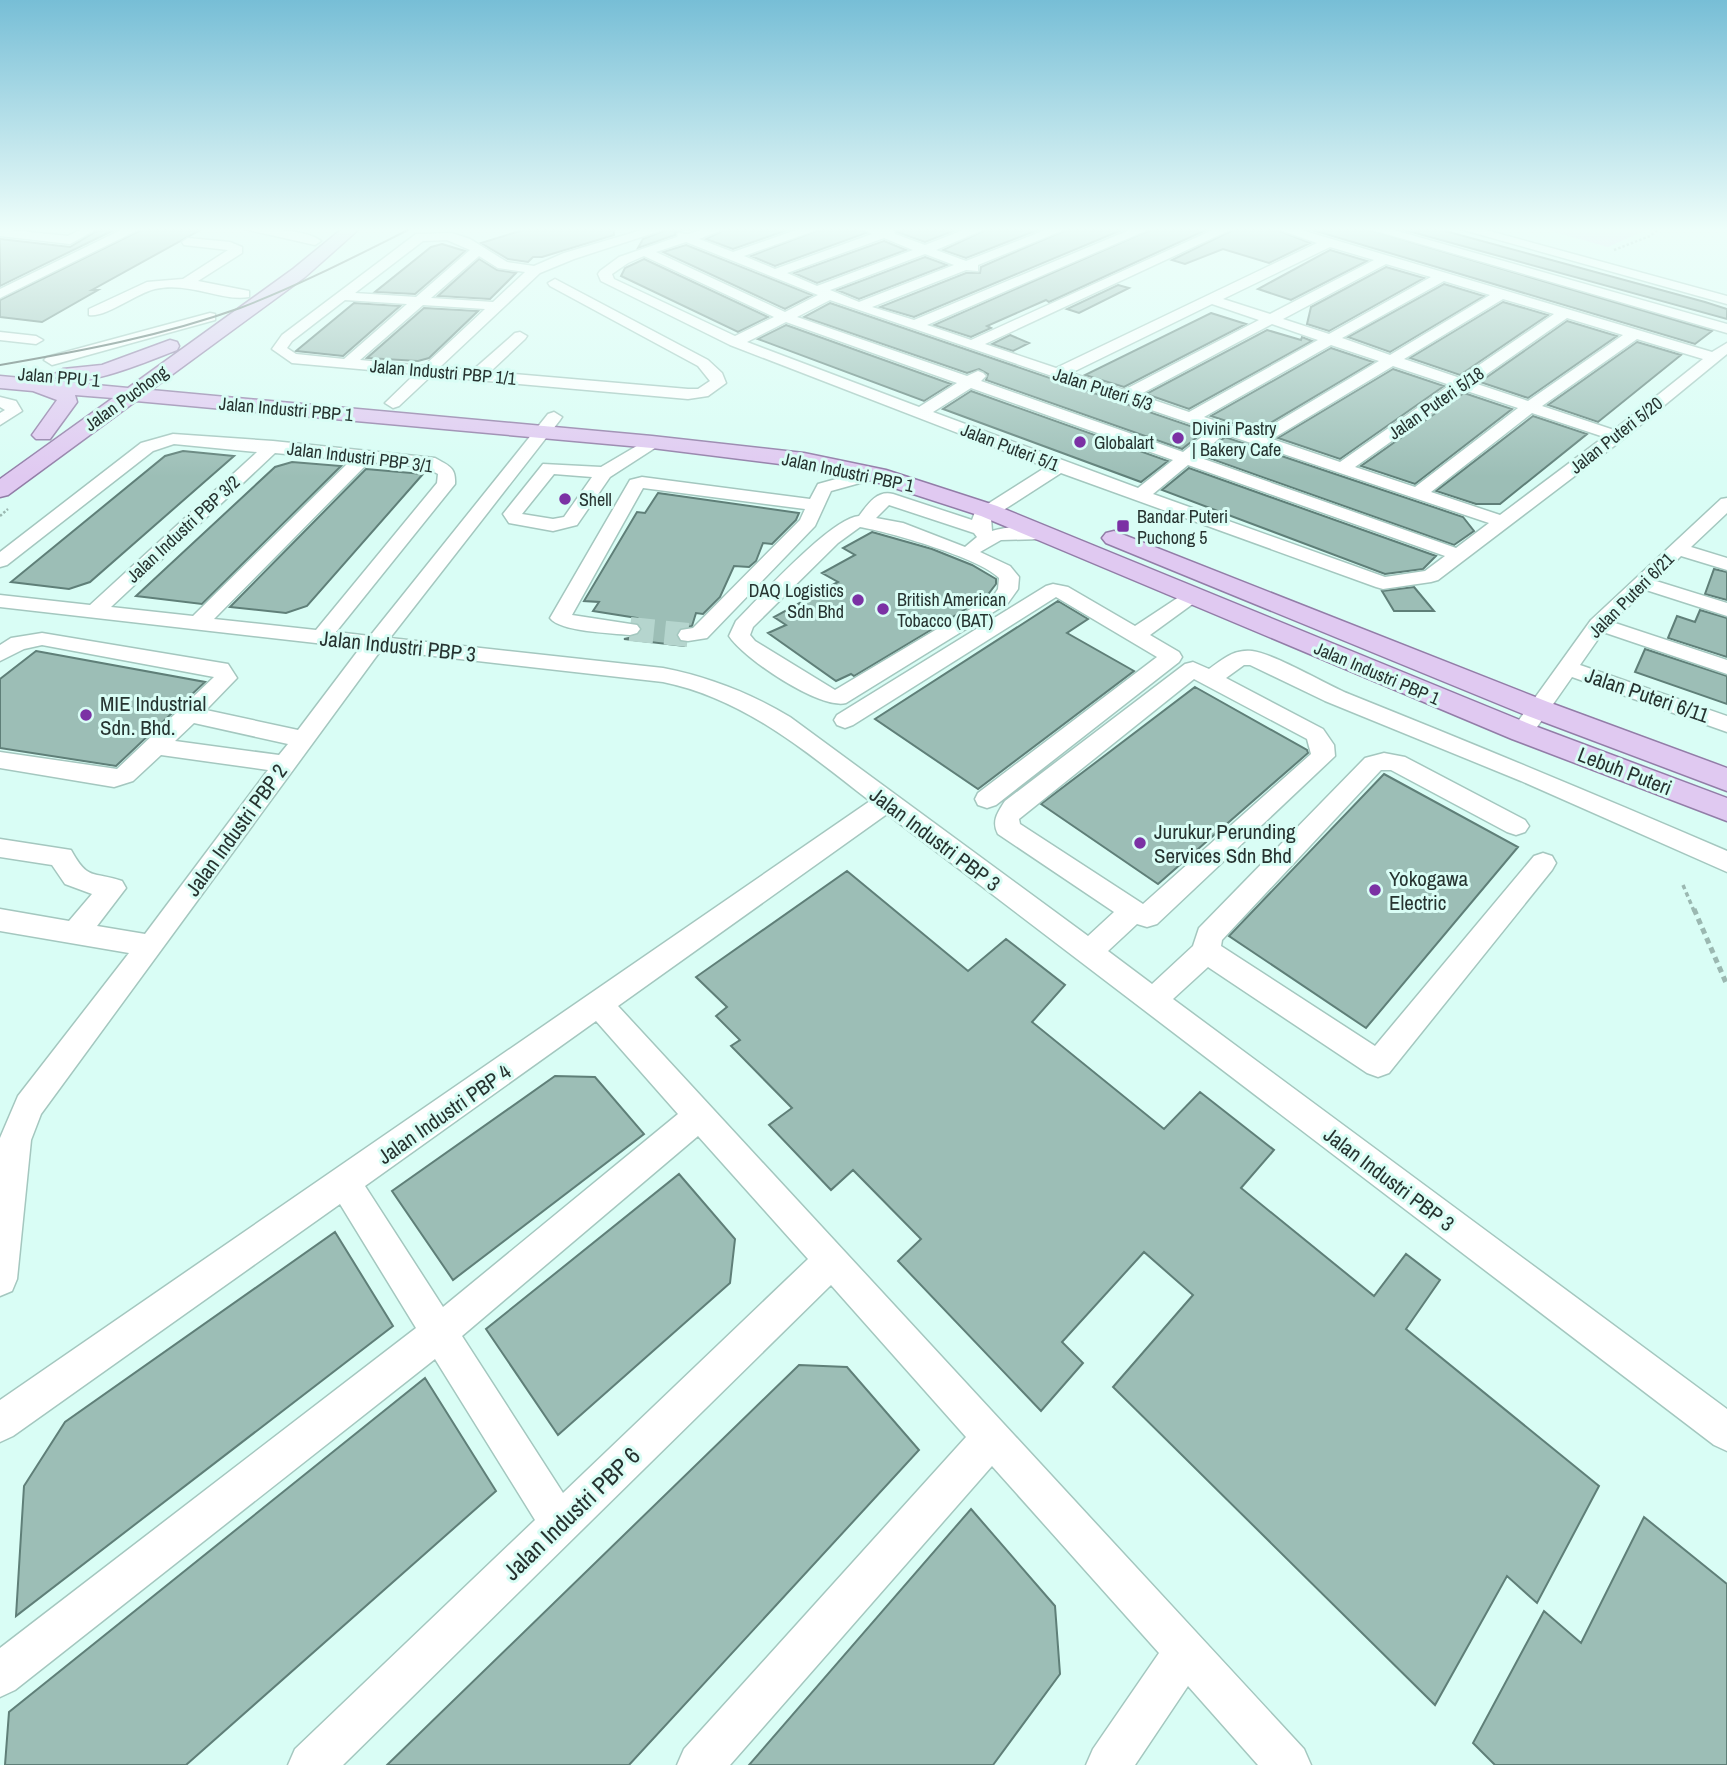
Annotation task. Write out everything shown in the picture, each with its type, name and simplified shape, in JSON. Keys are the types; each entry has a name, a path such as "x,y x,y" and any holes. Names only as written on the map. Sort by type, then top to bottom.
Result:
{"main road":[{"name":"Jalan Puchong","path":"0,490 72,437 170,346 218,311"},
{"name":"Jalan Puchong","path":"0,464 43,435 206,340 246,311"},
{"path":"201,386 187,361 206,340"},
{"path":"42,374 105,371 170,346"},
{"name":"Jalan PPU 1","path":"0,371 42,374 124,389"},
{"path":"42,374 66,397 67,402 43,435"},
{"name":"Jalan PPU 1","path":"0,382 42,374"},
{"path":"72,437 201,386 226,391"},
{"name":"Jalan Industri PBP 1","path":"124,389 201,386 547,425 734,434 823,447 918,466"},
{"name":"Jalan Industri PBP 1","path":"124,389 226,391 393,403 652,442 813,462 872,474 928,489 986,516 1042,533 1195,595 1547,704"},
{"name":"Jalan Industri PBP 1","path":"986,516 1012,496 1547,704"},
{"name":"Lebuh Puteri","path":"1547,704 1727,780"},
{"name":"Lebuh Puteri","path":"1547,704 1727,810"}],"street":[{"name":"Jalan Industri PBP 1/1","path":"322,311 287,338 279,349 292,358 688,394 702,393 718,383 717,376 703,363 607,311"},
{"path":"348,363 409,311"},
{"path":"393,403 490,311"},
{"name":"Jalan Puteri 5/1","path":"671,311 735,342 1059,466 1383,583 1431,576 1503,522"},
{"path":"773,311 968,383 1459,555"},
{"path":"735,342 794,311"},
{"name":"Jalan Puteri 5/3","path":"872,311 1503,522"},
{"path":"915,326 949,311"},
{"path":"971,345 1027,311"},
{"path":"1058,373 1185,311"},
{"path":"1248,311 1616,436"},
{"path":"1125,396 1281,311"},
{"path":"1190,418 1378,311"},
{"path":"1259,440 1472,311"},
{"path":"1559,311 1634,334 1720,352"},
{"path":"1665,311 1727,329"},
{"name":"Jalan Puteri 5/18","path":"1342,468 1564,313"},
{"path":"42,374 210,317"},
{"path":"1417,494 1530,407 1634,334"},
{"path":"0,336 36,340"},
{"path":"477,375 520,336"},
{"name":"Jalan Puteri 5/20","path":"1503,522 1720,352"},
{"path":"921,413 1008,357"},
{"path":"0,402 10,404 15,411 0,420"},
{"name":"Jalan Industri PBP 2","path":"0,1279 15,1140 29,1106 375,643 547,425"},
{"path":"1142,495 1223,428"},
{"name":"Jalan Industri PBP 3/1","path":"0,561 147,447 161,441 180,439 273,446 429,462 443,468 448,478 321,637"},
{"path":"604,473 549,468 512,514 516,519 563,525 570,522 604,473 652,442"},
{"name":"Jalan Industri PBP 3/2","path":"93,613 273,446"},
{"path":"196,625 365,456"},
{"path":"688,635 700,633 808,522 819,496 813,462"},
{"path":"1012,496 1059,466"},
{"path":"630,629 560,618 636,484 642,482 819,496 872,474"},
{"path":"490,498 521,502"},
{"path":"866,521 876,505 887,498 986,516 967,554"},
{"name":"Jalan Puteri 6/21","path":"1529,775 1547,704 1598,624 1677,549 1724,510"},
{"path":"866,521 896,527 967,554 1003,570 1009,577 1008,589 1001,599 838,698 823,694 748,646 739,636 743,625 849,524 866,521"},
{"path":"1677,549 1727,564"},
{"path":"1643,583 1727,610"},
{"path":"845,720 1053,590 1061,591 1171,657 987,799"},
{"path":"1135,635 1195,595"},
{"name":"Jalan Industri PBP 3","path":"0,601 196,625 663,675 697,682 740,697 774,717 1727,1432"},
{"path":"1598,624 1727,667"},
{"path":"0,654 18,643 43,639 220,669 226,678 124,775 114,779 0,760"},
{"path":"1211,678 1240,658 1252,658 1727,862"},
{"path":"1193,669 1315,734 1322,745 1323,756 1147,916 1132,912 1007,828 1007,818 1014,807 1193,669"},
{"name":"Jalan Puteri 6/11","path":"1547,704 1727,724"},
{"path":"189,714 303,739"},
{"path":"156,746 284,764"},
{"path":"1152,1002 1206,951 1209,936 1373,764 1384,761 1397,763 1516,826"},
{"name":"Jalan Industri PBP 4","path":"0,1423 886,802"},
{"path":"0,848 62,857 64,869 78,880 113,888 76,932"},
{"path":"1206,951 1378,1064 1543,863"},
{"path":"1088,953 1132,912"},
{"path":"0,920 151,946"},
{"path":"598,1005 1288,1765"},
{"path":"0,1675 439,1333 699,1116"},
{"path":"345,1183 560,1524"},
{"name":"Jalan Industri PBP 6","path":"311,1765 831,1261"},
{"path":"700,1765 991,1438"},
{"path":"1109,1765 1185,1652"}],"path":[{"path":"1683,885 1727,985"}],"building":[{"path":"0,311 61,311 42,322 0,317"},
{"path":"344,311 394,311 343,356 296,351"},
{"path":"420,311 478,311 429,358 418,361 367,358"},
{"path":"695,311 756,311 768,317 738,332"},
{"path":"814,311 855,311 1205,431 1182,449 986,380 988,374 979,369 967,373 804,317"},
{"path":"895,311 927,311 914,317"},
{"path":"965,311 1020,311 987,326 991,328 971,337 934,325"},
{"path":"1310,311 1364,311 1329,331 1307,324"},
{"path":"1394,311 1458,311 1390,352 1348,337"},
{"path":"1487,311 1535,311 1548,315 1460,375 1410,358"},
{"path":"1585,311 1646,311 1712,331 1695,344"},
{"path":"1699,311 1727,311 1727,319"},
{"path":"1211,313 1246,324 1124,387 1085,375"},
{"path":"1567,321 1617,336 1528,398 1480,382"},
{"path":"786,325 951,384 924,401 758,339"},
{"path":"1267,330 1312,341 1189,409 1146,394"},
{"path":"1010,335 1029,343 1013,351 992,344"},
{"path":"1637,342 1681,355 1598,422 1548,405"},
{"path":"1331,348 1373,362 1257,431 1211,416"},
{"path":"1393,369 1444,386 1340,459 1278,438"},
{"path":"971,391 1168,461 1141,482 943,409"},
{"path":"1464,393 1512,409 1415,484 1361,466"},
{"path":"1533,416 1587,434 1500,504 1476,504 1436,491"},
{"path":"1225,437 1463,517 1474,531 1454,545 1203,456"},
{"path":"183,451 234,456 90,582 69,589 11,582 165,456"},
{"path":"292,462 341,466 202,604 136,596 275,467"},
{"path":"1189,468 1436,556 1423,569 1385,574 1162,490"},
{"path":"366,469 423,474 307,606 286,613 230,607"},
{"path":"658,493 799,513 796,520 772,544 763,543 756,561 749,567 734,566 720,597 703,614 696,613 692,626 679,629 676,636 679,641 685,643 684,646 624,639 638,636 642,631 639,623 634,622 637,618 593,611 599,602 584,601 637,512 645,513"},
{"name":"British American Tobacco (BAT)","path":"872,532 932,549 972,565 996,579 996,584 986,597 854,676 851,674 836,681 768,633 786,625 774,617 838,582 822,573 855,555 843,548"},
{"path":"1714,569 1727,572 1727,600 1705,594"},
{"path":"1414,587 1434,611 1394,611 1382,591"},
{"path":"1058,601 1088,619 1067,633 1134,671 978,789 875,719"},
{"path":"1700,610 1727,618 1727,657 1668,638 1677,616 1695,622"},
{"path":"1645,649 1727,676 1727,704 1635,672"},
{"name":"MIE Industrial Sdn. Bhd.","path":"36,651 205,682 116,766 0,748 0,679"},
{"path":"1195,687 1308,753 1158,884 1041,804"},
{"name":"Yokogawa Electric","path":"1384,774 1518,847 1366,1028 1229,936"},
{"path":"847,871 968,971 1006,939 1065,985 1032,1022 1164,1129 1200,1092 1274,1150 1241,1188 1374,1296 1406,1254 1440,1280 1406,1329 1599,1486 1537,1603 1507,1576 1435,1705 1113,1387 1193,1295 1144,1252 1062,1342 1083,1363 1041,1411 898,1261 921,1239 853,1170 831,1190 769,1125 792,1108 731,1046 740,1040 716,1016 727,1007 696,977"},
{"path":"555,1076 595,1077 644,1134 453,1280 392,1191"},
{"path":"679,1174 735,1239 730,1283 558,1435 486,1329"},
{"path":"335,1232 393,1326 16,1616 24,1486 65,1422"},
{"path":"799,1365 847,1367 919,1450 629,1765 387,1765"},
{"path":"425,1378 496,1491 186,1765 5,1765 9,1712"},
{"path":"971,1509 1055,1606 1060,1674 993,1765 749,1765"},
{"path":"1644,1517 1727,1584 1727,1765 1495,1765 1473,1743 1544,1611 1581,1643"}],"tunnel":[{"path":"630,629 688,635"}],"tram line":[{"path":"0,365 121,342 230,311"}],"place":[{"name":"Divini Pastry | Bakery Cafe","path":"1178,438"},
{"name":"Globalart","path":"1080,442"},
{"name":"Shell","path":"565,499"},
{"name":"Bandar Puteri Puchong 5","path":"1123,526"},
{"name":"DAQ Logistics Sdn Bhd","path":"858,600"},
{"name":"British American Tobacco (BAT)","path":"883,609"},
{"name":"MIE Industrial Sdn. Bhd.","path":"86,715"},
{"name":"Jurukur Perunding Services Sdn Bhd","path":"1140,843"},
{"name":"Yokogawa Electric","path":"1375,890"}]}
